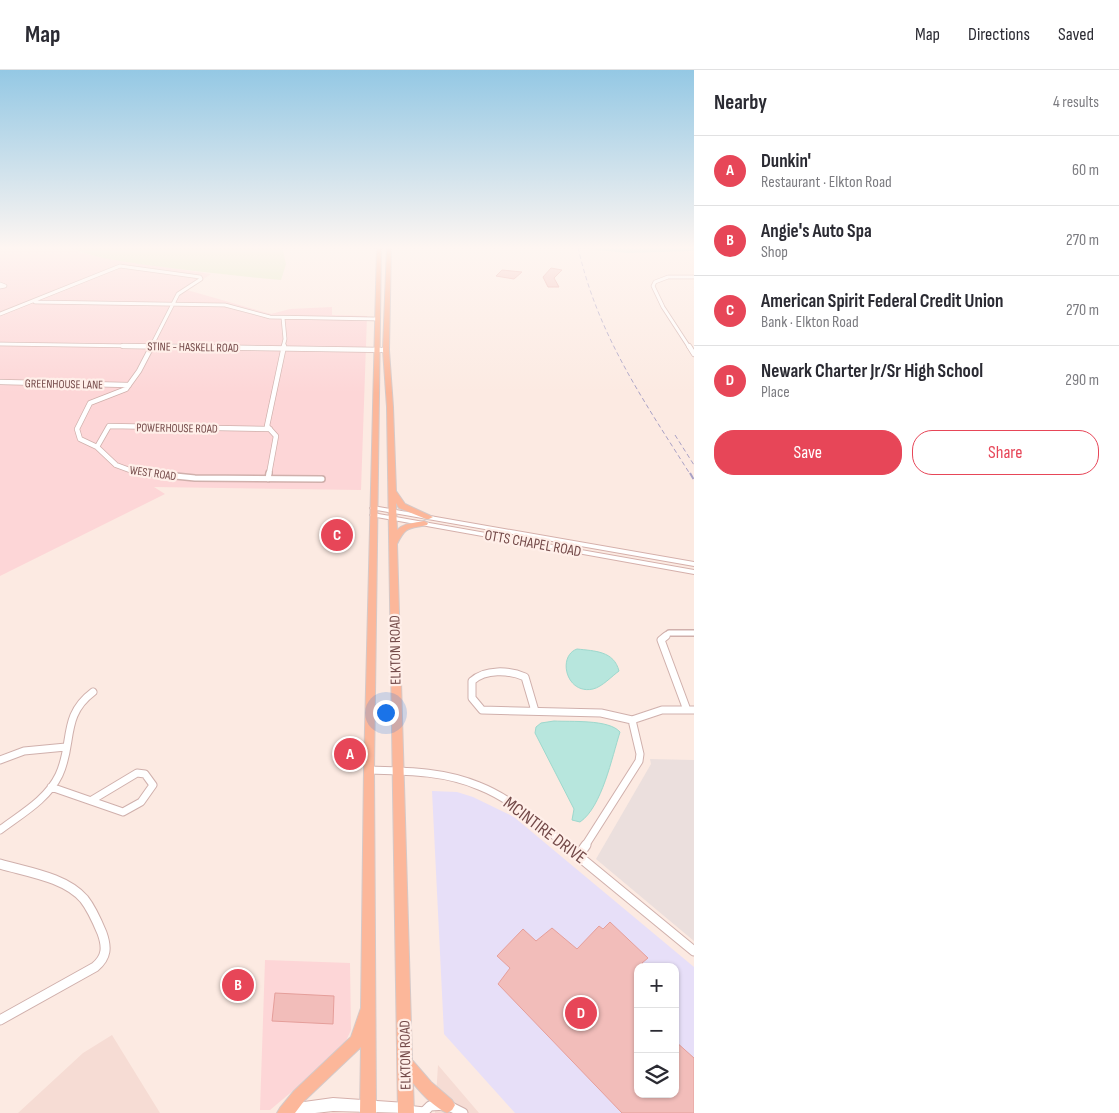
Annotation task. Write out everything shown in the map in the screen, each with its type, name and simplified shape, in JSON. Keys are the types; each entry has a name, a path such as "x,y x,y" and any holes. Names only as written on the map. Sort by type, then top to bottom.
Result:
{"main road":[{"name":"ELKTON ROAD","path":"378,296 377,319 390,407 406,1111"},
{"name":"ELKTON ROAD","path":"368,1111 369,770 373,512 385,296"},
{"path":"391,488 402,506 427,520"},
{"name":"OTTS CHAPEL ROAD","path":"373,512 694,564"},
{"path":"393,546 402,528 427,520"},
{"name":"OTTS CHAPEL ROAD","path":"427,520 694,572"},
{"path":"285,1113 357,1041 369,1003"},
{"path":"406,1064 426,1087 447,1105"},
{"path":"292,1113 314,1106 368,1111 406,1111"}],"street":[{"path":"0,314 47,296"},
{"path":"129,385 139,371 177,296"},
{"path":"658,296 663,307 694,354"},
{"path":"31,302 225,305 264,316 283,318 377,319"},
{"path":"268,479 276,436 267,426 283,348 285,329 283,318"},
{"name":"STINE - HASKELL ROAD","path":"0,344 381,350"},
{"name":"GREENHOUSE LANE","path":"0,382 129,385"},
{"name":"WEST ROAD","path":"129,385 126,389 90,403 78,427 80,439 97,447 116,465 135,472 202,478 322,480"},
{"name":"POWERHOUSE ROAD","path":"97,447 109,426 270,429"},
{"path":"535,711 525,677 519,674 514,672 480,674 472,681 472,698 482,710 601,713 632,720 646,712 690,710 661,640 669,633 694,634"},
{"path":"0,830 37,803 52,787 60,774 68,730 75,708 82,699 92,692"},
{"path":"579,855 640,761 632,720"},
{"path":"0,760 24,751 66,746"},
{"name":"MCINTIRE DRIVE","path":"369,770 420,772 463,780 496,793 538,821 694,951"},
{"path":"52,787 127,812 151,791 153,785 145,774 137,773 92,800"},
{"path":"0,864 62,885 78,893 94,913 104,939 106,953 104,960 95,967 32,1000 0,1020"},
{"path":"406,1111 425,1112 430,1106 447,1105 463,1113"}],"shaded area":[{"path":"0,296 207,296 271,314 290,309 332,307 332,315 367,316 361,490 154,487 165,494 0,576"},
{"path":"650,759 694,760 694,941 596,859 651,764"},
{"path":"432,791 457,792 473,797 514,817 694,967 694,1113 515,1113 444,1034"},
{"path":"265,960 350,963 351,1030 339,1052 270,1110 260,1110"},
{"path":"112,1035 160,1113 18,1113 83,1053"},
{"path":"438,1065 479,1113 435,1113"}],"water":[{"path":"577,649 603,653 613,659 619,671 596,688 584,689 576,686 567,674 566,666 567,659"},
{"path":"554,721 599,723 615,728 620,732 610,768 600,794 588,815 580,822 572,820 574,809 535,733 536,727 541,723"}],"building":[{"path":"330,528 344,528 343,542 329,541"},
{"path":"610,922 648,958 642,963 634,963 634,1098 679,1098 679,1045 694,1058 694,1113 622,1113 498,984 510,968 497,956 523,929 536,941 552,928 577,949 599,926 603,929"},
{"path":"242,970 253,982 235,1000 224,988"},
{"path":"275,993 334,996 333,1024 272,1021"}],"railway":[{"path":"592,296 624,366 690,474"},
{"path":"675,435 694,465"},
{"path":"690,473 694,480"}],"place":[{"name":"American Spirit Federal Credit Union","path":"337,535"},
{"name":"Dunkin'","path":"350,754"},
{"name":"Angie's Auto Spa","path":"238,985"},
{"name":"Newark Charter Jr/Sr High School","path":"581,1013"}]}
